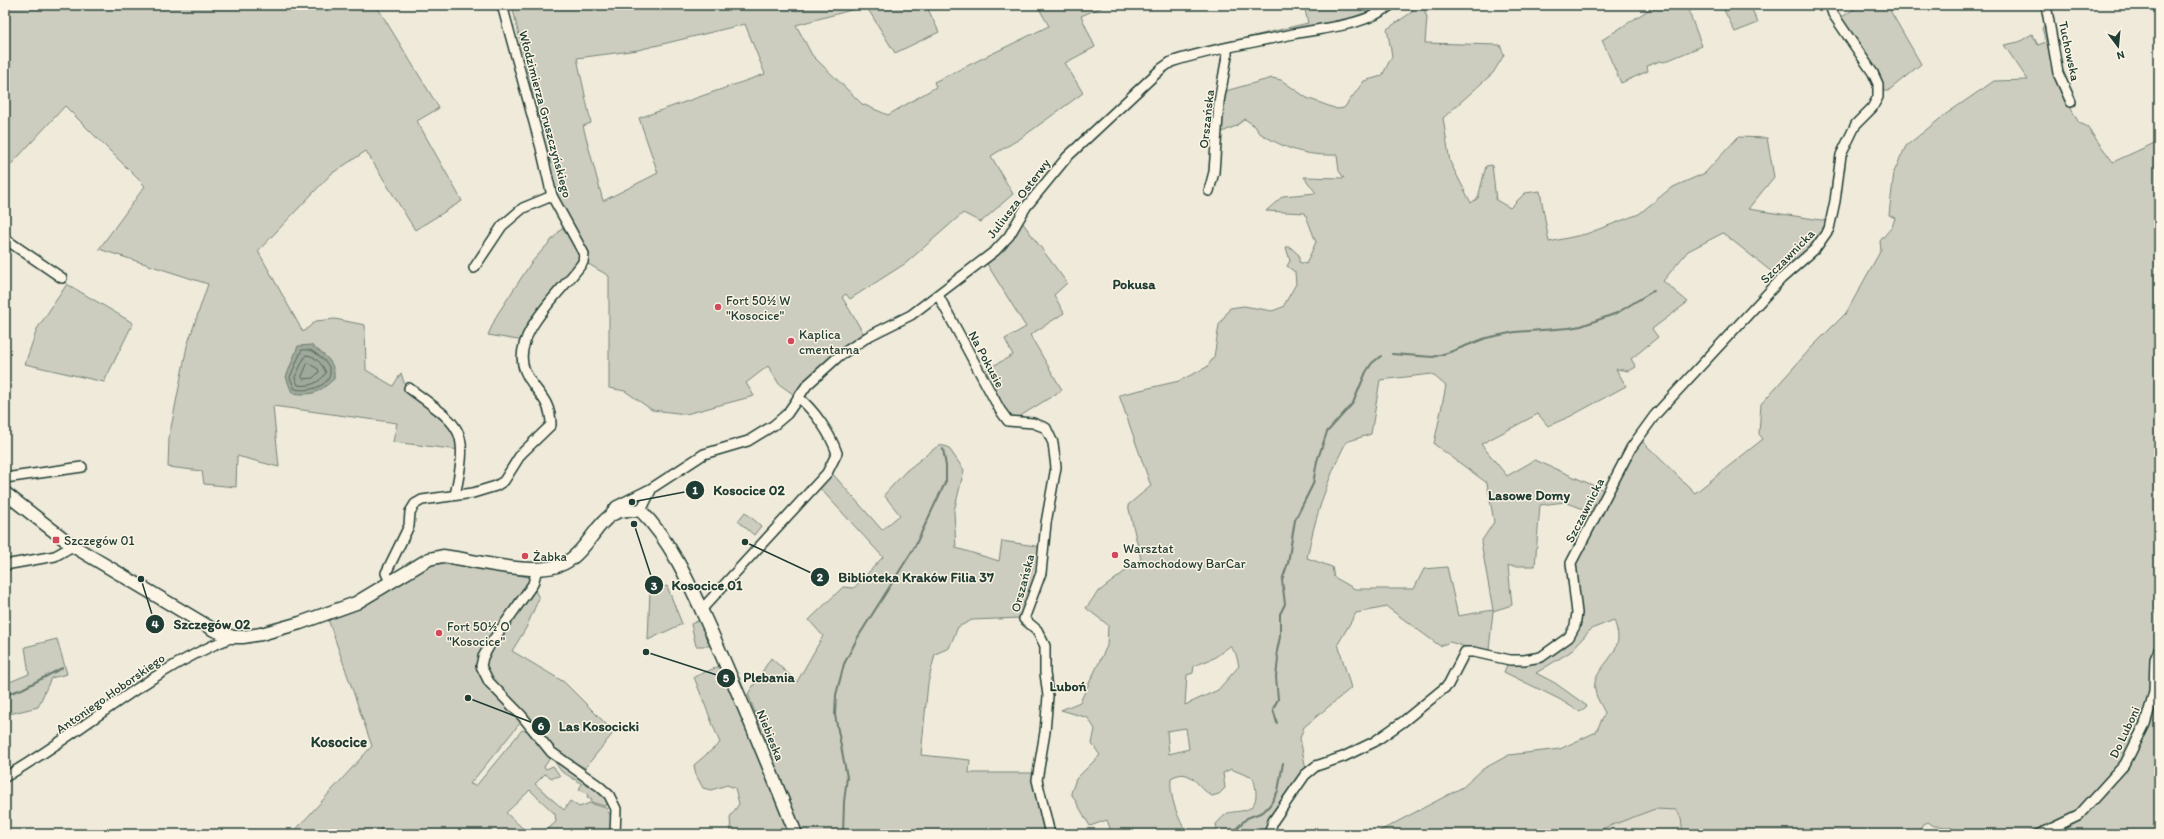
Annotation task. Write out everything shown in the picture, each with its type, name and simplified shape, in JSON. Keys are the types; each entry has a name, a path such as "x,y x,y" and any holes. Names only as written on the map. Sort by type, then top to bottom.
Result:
{"street":[{"name":"Włodzimierza Gruszczyńskiego","path":"390,582 386,573 409,526 410,512 415,504 422,500 488,490 504,481 521,454 551,425 549,408 524,370 525,345 534,321 583,262 584,254 552,196 541,148 502,5"},
{"name":"Juliusza Osterwy","path":"232,637 261,634 356,603 429,559 443,556 537,570 551,569 571,559 616,506 652,488 704,454 748,441 762,433 787,414 798,397 817,374 839,356 870,336 911,314 995,251 1008,236 1026,207 1067,157 1162,69 1177,60 1227,48 1342,26 1368,18 1391,5"},
{"name":"Szczawnicka","path":"1269,834 1273,821 1305,775 1316,766 1343,757 1374,742 1404,721 1448,685 1465,652 1474,652 1510,660 1524,660 1541,657 1569,636 1575,626 1577,613 1571,563 1631,448 1655,415 1781,279 1815,249 1829,229 1835,201 1841,155 1856,124 1872,108 1878,97 1878,84 1874,73 1833,14 1830,5"},
{"name":"Tuchowska","path":"2046,5 2058,73 2071,102"},
{"name":"Orszańska","path":"1209,192 1214,172 1219,102 1228,56 1227,48"},
{"path":"474,268 502,226 523,208 552,196"},
{"path":"5,239 62,278"},
{"name":"Na Pokusie","path":"938,295 1000,410 1008,421 1022,423"},
{"path":"409,388 456,426 461,440 462,456 455,495"},
{"path":"701,610 827,473 838,453 834,444 806,403 798,397"},
{"name":"Orszańska","path":"1022,423 1033,423 1049,432 1054,443 1056,467 1046,523 1041,573 1024,619 1037,630 1045,646 1045,673 1048,696 1045,732 1037,780 1050,834"},
{"path":"5,478 82,467"},
{"path":"608,515 620,510 641,511 652,488"},
{"path":"5,494 73,546 214,630 232,637"},
{"name":"Niebieska","path":"641,511 672,554 701,610 754,728 796,834"},
{"path":"5,565 55,556 73,546"},
{"path":"537,570 534,584 491,643 483,657 482,666 490,682 522,716 551,752 599,786 609,795 616,809 615,834"},
{"name":"Antoniego Hoborskiego","path":"5,777 42,756 178,662 205,647 232,637"},
{"name":"Do Luboni","path":"2040,834 2078,816 2125,764 2144,724 2150,707 2154,691 2155,659 2159,650"}],"shaded area":[{"path":"5,5 376,5 439,108 417,121 462,201 415,230 366,151 331,174 258,251 303,332 316,321 335,319 365,325 366,370 393,386 401,373 406,389 455,427 460,450 393,442 397,423 273,406 279,467 237,456 236,487 204,484 202,471 168,467 169,438 187,346 208,284 99,249 145,186 65,106 5,171"},
{"path":"512,5 926,5 939,32 895,53 866,6 796,25 812,55 862,104 888,115 936,87 934,82 1049,26 1037,5 1107,5 1081,16 1095,47 1065,63 1083,93 1021,138 991,156 1013,194 981,222 963,213 906,263 850,299 846,294 842,297 865,336 811,374 793,394 779,384 768,366 746,383 754,396 686,414 652,410 625,391 609,388 609,276 585,262 555,192","holes":["745,24 765,74 639,118 658,173 603,201 583,126 591,123 577,58 638,50"]},
{"path":"1304,5 1380,5 1383,8 1366,18 1233,44 1233,41 1308,23"},
{"path":"1412,5 1423,5 1427,18 1425,43 1500,45 1504,55 1493,73 1443,118 1450,162 1471,203 1478,198 1486,166 1492,165 1496,200 1510,208 1525,193 1540,191 1549,242 1586,234 1639,214 1671,188 1705,173 1738,137 1767,138 1774,177 1748,209 1828,221 1823,233 1816,238 1816,245 1777,276 1723,233 1688,251 1663,281 1688,302 1652,329 1658,337 1631,359 1636,367 1629,371 1616,369 1626,386 1571,416 1548,426 1538,414 1481,444 1507,476 1535,460 1606,491 1594,513 1565,502 1540,505 1535,566 1508,566 1512,605 1493,611 1489,650 1466,647 1450,642 1440,646 1387,607 1356,613 1338,644 1351,688 1304,727 1300,738 1306,770 1266,828 1265,834 1218,834 1216,824 1224,816 1228,813 1250,808 1255,802 1256,798 1253,778 1231,769 1223,773 1225,788 1219,794 1212,796 1189,776 1184,774 1171,778 1171,793 1175,807 1187,834 1112,834 1107,820 1090,826 1071,793 1076,779 1100,755 1092,744 1095,729 1088,718 1061,710 1080,702 1107,646 1108,625 1086,608 1097,593 1141,559 1128,505 1151,486 1119,395 1179,381 1207,367 1214,357 1219,325 1230,308 1244,306 1272,311 1283,307 1296,284 1295,272 1287,266 1290,261 1286,247 1290,247 1299,255 1299,262 1306,264 1316,242 1305,213 1266,211 1283,196 1316,193 1304,177 1344,178 1339,171 1337,155 1305,153 1286,147 1258,132 1256,127 1245,119 1236,126 1220,133 1222,92 1272,78 1281,80 1307,98 1337,109 1344,108 1364,81 1382,76 1392,56 1387,29 1412,12","holes":["1432,374 1446,386 1434,444 1487,483 1494,522 1481,542 1493,610 1458,616 1447,567 1424,569 1414,589 1355,589 1334,577 1332,567 1307,558 1322,499 1346,442 1371,434 1380,380","1230,646 1236,654 1239,666 1218,690 1185,705 1187,675 1193,673 1194,666 1214,658","1186,728 1189,749 1169,754 1167,731"]},
{"path":"1656,5 1700,5 1689,12 1702,46 1664,62 1660,61 1647,66 1648,71 1621,83 1602,40"},
{"path":"1750,5 1758,23 1735,32 1722,6"},
{"path":"1860,5 1887,5 1921,64 1888,91 1882,91 1881,79 1871,62 1839,19"},
{"path":"2048,22 2054,66 2060,89 2079,123 2087,127 2113,162 2159,141 2159,672 2130,752 2080,811 2024,834 1967,834 1949,827 1934,826 1928,822 1922,825 1918,834 1683,834 1681,818 1677,810 1655,809 1588,834 1374,834 1463,787 1483,769 1509,755 1560,749 1596,732 1605,713 1595,690 1595,683 1600,671 1617,645 1618,636 1614,620 1591,629 1570,652 1536,673 1555,683 1587,706 1580,712 1559,699 1504,672 1509,660 1541,659 1581,624 1574,564 1640,439 1695,493 1763,439 1759,434 1761,404 1811,348 1846,313 1881,250 1880,241 1892,227 1895,218 1889,215 1894,172 1906,146 1946,114 1994,81 2028,80 2004,45 2019,42 2032,34 2038,45 2046,42 2042,28"},
{"path":"1022,222 1067,283 1054,295 1064,313 1030,335 1062,390 1017,418 1008,417 982,372 1013,355 1005,339 1026,327 987,264 1006,249"},
{"path":"565,225 582,254 579,264 524,341 488,335 497,315 531,263"},
{"path":"67,284 133,323 104,382 25,364 37,329"},
{"path":"939,445 948,447 964,470 954,511 956,548 999,561 1002,541 1042,547 1036,575 1021,618 972,620 958,627 949,648 935,654 928,683 921,755 970,760 969,773 1035,773 1044,834 801,834 748,694 771,658 797,682 823,636 809,620 843,587 854,588 883,557 818,486 831,472 882,530 900,515 884,495 906,471"},
{"path":"745,512 761,526 754,535 738,521"},
{"path":"444,563 468,565 528,577 539,598 526,628 512,651 564,682 614,732 585,768 558,753 525,717 470,784 476,786 522,730 529,731 550,758 544,767 546,769 553,766 560,776 552,778 545,774 535,784 564,810 570,801 579,807 590,803 606,808 612,818 611,834 542,834 556,822 555,814 530,790 506,813 529,834 292,834 372,746 328,619 429,565"},
{"path":"667,586 682,624 648,640 650,590"},
{"path":"700,620 710,646 696,646 691,624"},
{"path":"57,639 67,674 51,678 38,707 5,715 5,684 29,674 25,647"},
{"path":"720,666 792,834 731,834 730,817 739,804 735,788 727,785 711,790 703,788 696,775 694,765 720,743 694,677"},
{"path":"2159,689 2159,834 2047,834 2080,819 2128,767 2153,709"},
{"path":"555,762 603,792 608,804 604,806 591,802 592,799 587,797 588,794 579,789 582,784 561,771"},
{"path":"1657,803 1684,807 1693,834 1563,834"}],"water":[{"path":"311,345 325,355 331,363 334,379 324,388 310,394 292,393 286,377 298,346"}],"waterway":[{"path":"1392,354 1433,357 1486,338 1515,332 1581,326 1617,313 1653,291"},
{"path":"1277,723 1273,709 1278,699 1276,677 1278,659 1277,651 1280,637 1280,614 1285,604 1282,580 1288,563 1295,520 1313,484 1317,461 1327,432 1353,403 1366,372 1372,363 1381,356"},
{"path":"843,834 844,802 847,777 835,715 836,695 844,664 858,637 914,548 946,481 946,466 943,449"},
{"path":"5,695 22,689 62,668"},
{"path":"1231,834 1247,818 1263,812 1270,805 1278,791 1283,763"},
{"path":"379,834 381,829"}],"place":[{"name":"Fort 50½ W \"Kosocice\"","path":"718,307"},
{"name":"Kaplica cmentarna","path":"791,341"},
{"name":"Kosocice 02","path":"632,502"},
{"name":"Kosocice 01","path":"634,524"},
{"name":"Szczegów 01","path":"56,540"},
{"name":"Biblioteka Kraków Filia 37","path":"745,542"},
{"name":"Warsztat Samochodowy BarCar","path":"1115,555"},
{"name":"Żabka","path":"525,556"},
{"name":"Szczegów 02","path":"141,579"},
{"name":"Fort 50½ O \"Kosocice\"","path":"439,633"},
{"name":"Plebania","path":"646,652"},
{"name":"Las Kosocicki","path":"468,698"}],"district":[{"name":"Pokusa","path":"1134,284"},
{"name":"Lasowe Domy","path":"1529,495"},
{"name":"Luboń","path":"1068,686"},
{"name":"Kosocice","path":"339,742"}]}
